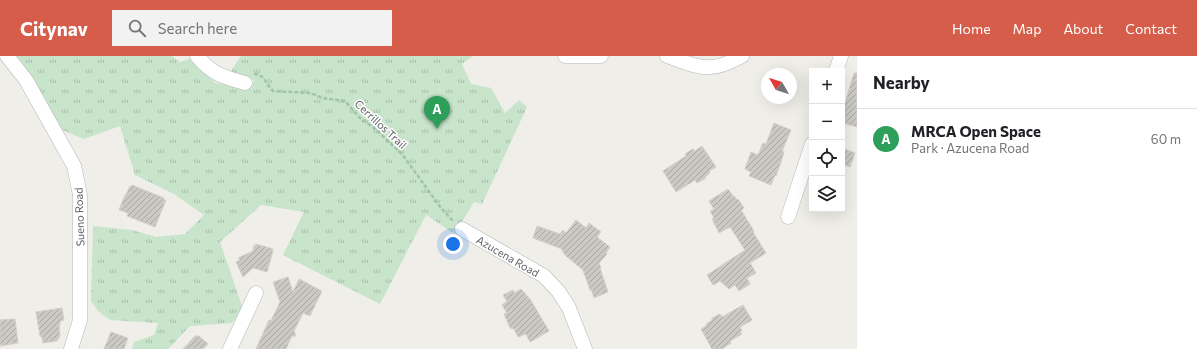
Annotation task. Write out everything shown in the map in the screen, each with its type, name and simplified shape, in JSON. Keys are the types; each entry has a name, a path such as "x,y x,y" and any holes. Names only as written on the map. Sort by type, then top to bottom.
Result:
{"street":[{"name":"Sueno Road","path":"7,56 26,80 74,166 80,195 80,320 71,349"},
{"path":"196,56 206,67 222,77 245,83"},
{"path":"565,56 599,56"},
{"path":"668,56 694,66 709,69 727,65 742,56"},
{"path":"837,68 841,56"},
{"path":"788,217 809,153"},
{"name":"Azucena Road","path":"462,229 544,276 559,292 569,308 585,349"},
{"path":"230,349 256,293"}],"path":[{"name":"Cerrillos Trail","path":"245,83 254,74 258,74 262,76 273,91 311,94 322,98 345,101 360,118 374,128 402,154 441,208 462,229"}],"green space":[{"path":"16,56 172,56 180,62 192,58 215,83 251,89 254,80 229,74 241,56 473,56 462,64 471,84 491,88 505,113 519,100 527,107 482,204 474,202 455,234 426,215 380,304 283,255 304,212 261,205 220,242 243,309 232,323 190,326 168,349 132,349 134,342 154,335 158,323 110,320 98,311 91,301 93,226 132,230 156,237 185,234 204,215 174,194 135,175 120,126 84,139 60,129 20,60"}],"building":[{"path":"854,73 857,73 857,127 845,124 845,103"},
{"path":"774,123 791,130 782,151 784,152 776,176 775,175 771,185 749,176 751,172 745,169 751,152 758,155 763,143 766,144"},
{"path":"702,146 716,167 709,171 710,173 705,177 706,178 697,183 695,180 676,192 663,171 686,156 685,154 693,149 695,151"},
{"path":"845,149 855,153 850,167 845,165"},
{"path":"132,185 164,198 163,200 166,200 155,227 127,216 128,213 119,210 125,195"},
{"path":"728,189 737,200 738,199 744,208 741,210 766,253 750,263 756,273 747,278 750,284 739,291 735,285 729,289 720,281 713,285 707,275 745,250 730,227 719,233 712,219 714,218 710,211 714,209 709,201"},
{"path":"576,220 586,228 589,223 601,232 597,237 610,247 606,253 607,254 599,263 608,292 594,298 583,270 566,256 562,249 533,238 537,226 560,234 563,230 566,233"},
{"path":"256,244 273,249 267,272 253,268 243,277 236,262 240,260 238,258 253,251 254,245 255,246"},
{"path":"288,277 293,292 299,279 322,291 310,316 303,313 294,331 296,336 292,336 286,349 256,349 269,320 271,321 280,302 273,282"},
{"path":"521,289 530,299 549,331 530,342 526,334 518,337 514,329 510,328 504,314 507,313 502,305 507,301 503,295 513,290 514,293"},
{"path":"743,305 752,320 740,327 742,331 740,332 742,334 730,341 731,343 722,349 712,349 701,329 712,320 712,318 720,314 722,317"},
{"path":"62,308 64,320 60,321 59,325 60,336 57,341 43,343 42,337 40,336 36,312"},
{"path":"15,319 18,343 0,346 0,320"},
{"path":"111,332 128,338 124,349 104,349"},
{"path":"195,336 199,336 208,344 203,349 183,349"}],"place":[{"name":"MRCA Open Space","path":"437,129"}]}
